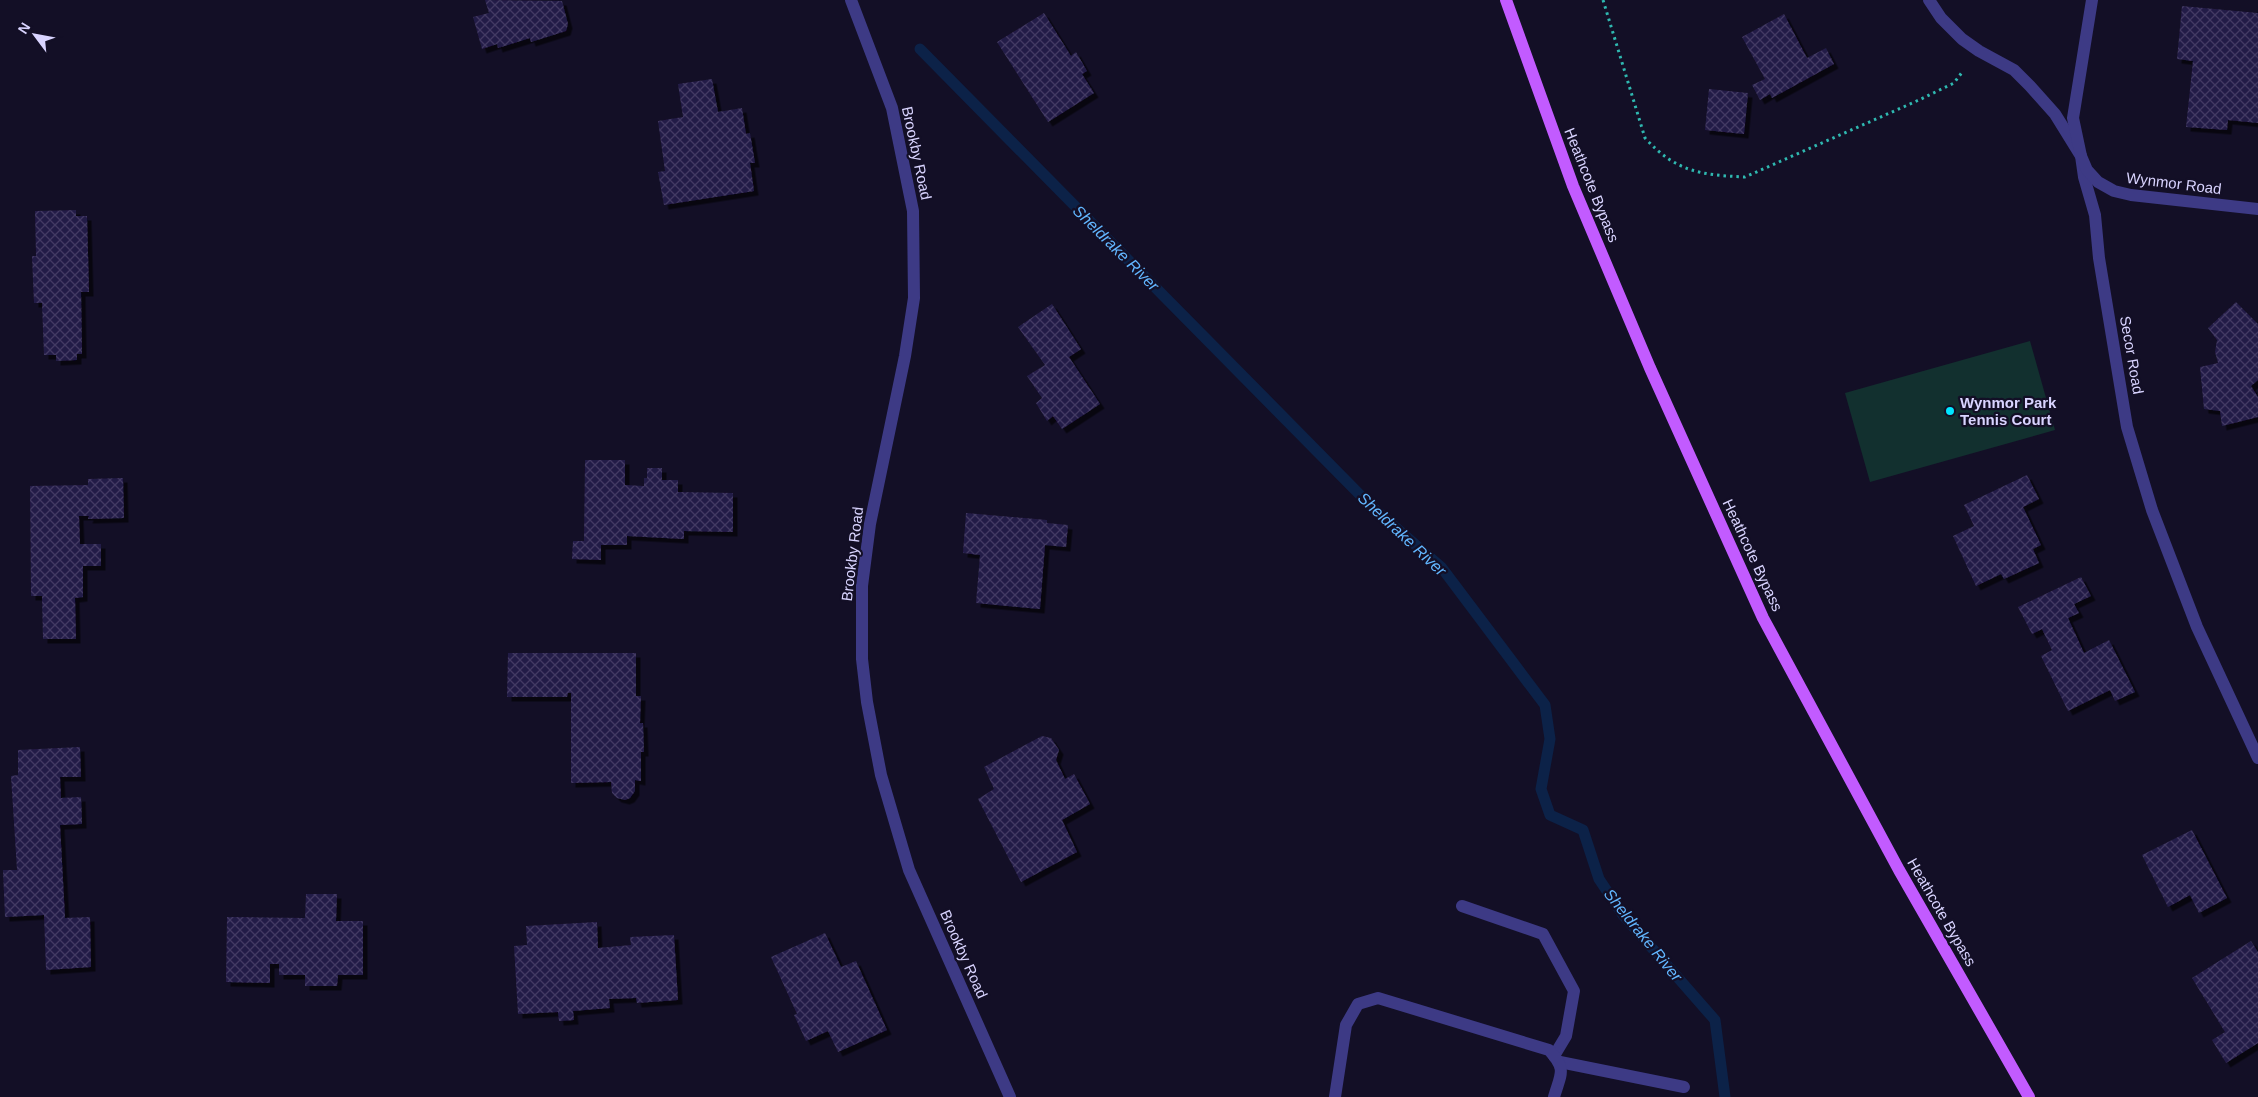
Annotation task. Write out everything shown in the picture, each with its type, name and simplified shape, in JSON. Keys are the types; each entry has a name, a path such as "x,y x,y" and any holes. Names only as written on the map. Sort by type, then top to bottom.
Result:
{"main road":[{"name":"Heathcote Bypass","path":"1506,0 1573,186 1650,368 1763,618 1899,870 2029,1097"}],"street":[{"name":"Brookby Road","path":"851,0 892,108 913,211 914,298 905,356 870,524 862,586 862,658 867,702 880,775 909,870 1010,1097"},
{"name":"Secor Road","path":"1929,0 1941,18 1962,39 1979,51 2014,70 2030,86 2055,114 2081,156 2084,177 2095,215 2099,258 2127,427 2149,501 2198,628 2258,758"},
{"name":"Wynmor Road","path":"2092,0 2072,118 2081,156 2087,170 2098,182 2114,191 2131,195 2258,210"},
{"path":"1462,906 1543,934 1574,992 1566,1036 1557,1059"},
{"path":"1335,1097 1346,1026 1358,1004 1378,998 1549,1050 1557,1059 1561,1074 1554,1097"},
{"path":"1557,1059 1684,1087"}],"path":[{"path":"1604,0 1645,138 1660,154 1680,166 1714,175 1745,177 1919,100 1954,82 1979,51"}],"green space":[{"name":"Wynmor Park Tennis Court","path":"2030,341 2055,430 1870,482 1845,393"}],"building":[{"path":"485,0 562,1 568,24 566,31 531,42 530,38 498,48 497,44 482,49 473,17 489,13"},
{"path":"2182,6 2258,13 2258,123 2228,120 2227,130 2186,127 2193,61 2177,59"},
{"path":"1044,13 1071,56 1076,52 1087,71 1082,74 1094,93 1048,122 997,42"},
{"path":"1784,14 1807,58 1826,48 1834,64 1772,98 1770,94 1760,100 1752,85 1765,79 1742,37"},
{"path":"712,79 718,112 742,108 746,134 750,133 755,163 750,163 754,191 664,205 658,172 665,171 658,121 683,117 678,84"},
{"path":"1709,89 1748,93 1744,134 1705,130"},
{"path":"76,210 76,216 87,216 89,292 81,292 82,354 77,354 77,360 56,361 56,355 44,355 42,303 34,303 32,256 36,256 35,211"},
{"path":"2236,302 2258,324 2258,380 2251,386 2258,397 2258,417 2222,426 2220,411 2204,409 2200,367 2218,363 2215,352 2217,340 2208,328"},
{"path":"1052,304 1081,349 1069,357 1100,404 1062,429 1053,416 1047,421 1036,403 1042,398 1027,376 1045,365 1018,327"},
{"path":"585,460 625,460 625,485 644,486 644,478 647,478 647,468 662,468 662,480 678,480 678,492 733,493 733,532 684,531 684,539 627,536 627,545 601,545 601,560 572,559 573,541 584,541"},
{"path":"2027,475 2039,499 2023,507 2041,545 2033,549 2039,563 2004,579 2001,574 1976,586 1953,536 1974,526 1964,505"},
{"path":"123,478 124,518 88,519 89,516 79,516 80,544 101,544 101,566 83,566 83,597 75,598 76,639 43,639 42,596 31,596 30,486 88,485 88,479"},
{"path":"966,513 1047,520 1047,523 1068,525 1066,547 1045,545 1040,609 976,603 980,555 963,553"},
{"path":"2081,577 2091,596 2074,604 2079,613 2068,618 2084,653 2109,640 2135,692 2115,701 2110,690 2068,711 2041,656 2052,650 2042,629 2032,634 2018,607"},
{"path":"508,653 636,653 636,696 641,696 640,723 643,723 644,752 641,752 641,781 635,780 635,791 630,798 625,800 617,798 612,793 611,782 571,783 571,693 568,693 567,697 507,697"},
{"path":"1042,736 1051,738 1059,750 1056,760 1065,779 1074,774 1090,804 1062,820 1077,852 1021,882 978,799 994,789 984,767"},
{"path":"80,747 81,777 60,777 61,798 81,797 82,824 60,825 65,918 90,917 91,967 46,970 44,915 5,917 3,870 17,870 11,776 18,775 18,750"},
{"path":"2192,830 2227,898 2199,913 2190,895 2168,907 2142,855"},
{"path":"306,894 337,894 336,921 363,921 363,975 338,975 337,986 305,986 305,975 279,975 279,964 270,964 270,983 226,982 227,917 305,918"},
{"path":"597,922 598,948 631,945 630,937 674,935 678,1000 637,1003 636,998 609,999 610,1008 573,1011 574,1020 559,1021 558,1012 518,1014 514,946 527,945 526,926"},
{"path":"825,933 841,967 856,961 887,1030 838,1052 828,1031 806,1041 794,1015 797,1014 771,957"},
{"path":"2251,941 2258,952 2258,1043 2226,1063 2212,1040 2225,1032 2192,978"}],"waterway":[{"name":"Sheldrake River","path":"920,49 1371,506 1442,568 1545,705 1550,739 1541,789 1550,815 1583,830 1599,879 1623,915 1715,1020 1725,1097"}],"place":[{"name":"Wynmor Park Tennis Court","path":"1950,411"}]}
